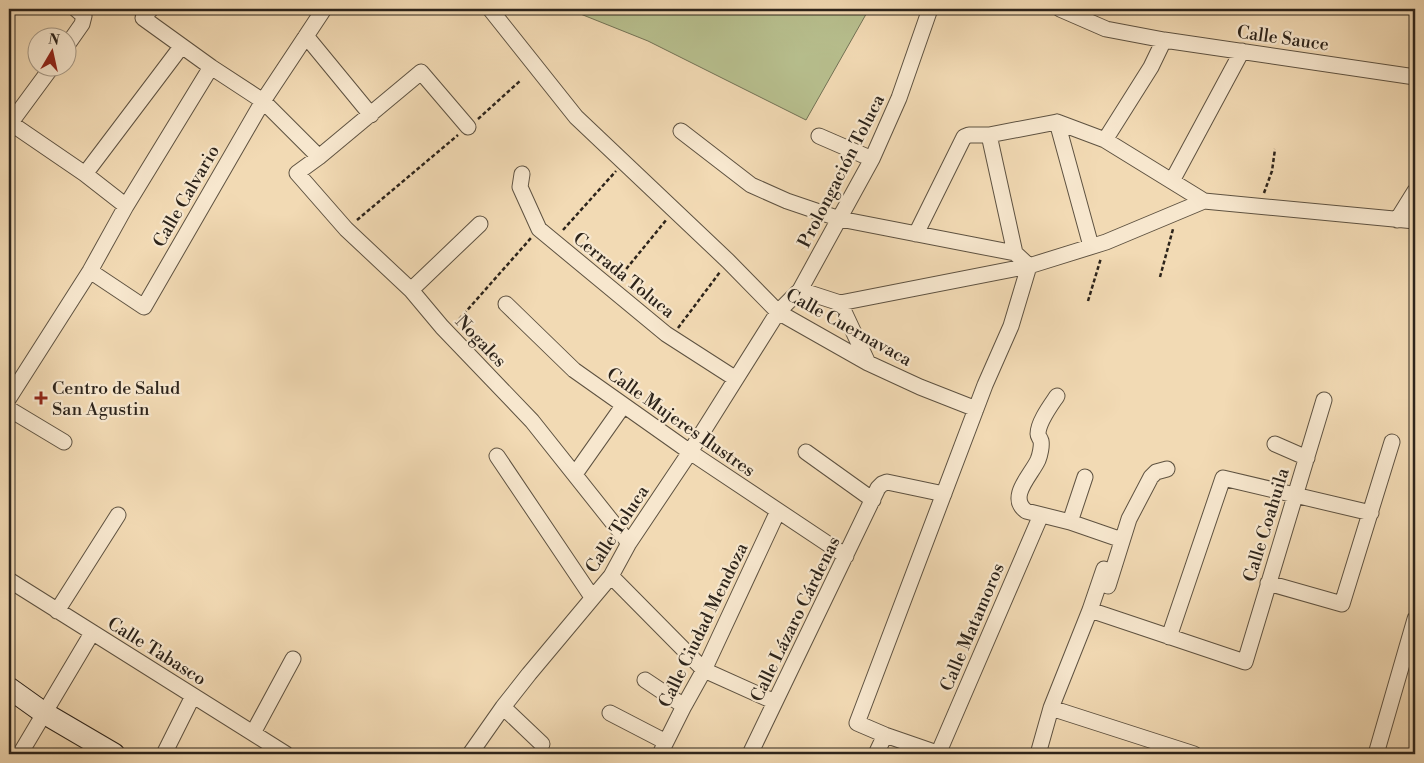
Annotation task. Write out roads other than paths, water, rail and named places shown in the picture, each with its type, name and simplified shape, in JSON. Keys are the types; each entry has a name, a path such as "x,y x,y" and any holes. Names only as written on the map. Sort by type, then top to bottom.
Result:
{"main road":[{"path":"9,688 44,713 114,754"}],"street":[{"path":"76,9 84,16 78,30"},
{"path":"151,9 144,18 181,47 263,101 319,157 421,72 468,127"},
{"path":"263,101 324,9"},
{"name":"Calle Cuernavaca","path":"490,9 576,117 728,261 778,312 868,363 920,387 976,409"},
{"name":"Prolongación Toluca","path":"778,312 800,290 872,159 899,98 930,9"},
{"name":"Calle Sauce","path":"1060,9 1106,29 1164,40 1415,77"},
{"path":"306,36 371,115"},
{"path":"1105,140 1151,67 1164,40"},
{"path":"85,174 181,47"},
{"path":"1172,181 1242,51"},
{"path":"10,395 90,271 126,206 211,67"},
{"path":"43,78 9,123 85,174 126,206"},
{"name":"Calle Calvario","path":"90,271 144,307 263,101"},
{"path":"1057,122 1091,246"},
{"path":"916,234 960,142 969,135 989,135 1057,122 1105,140 1204,201 1415,221"},
{"path":"682,131 751,185 787,201 840,219 1014,253 1029,266"},
{"path":"989,135 1014,253"},
{"path":"819,136 872,159"},
{"name":"Nogales","path":"319,157 297,173 346,229 411,290 448,333 532,421 629,543"},
{"name":"Cerrada Toluca","path":"522,174 520,187 539,229 671,337 736,379"},
{"path":"1397,220 1415,190"},
{"path":"800,290 840,303 1029,266 1106,242 1177,214 1204,201"},
{"path":"411,290 480,224"},
{"path":"939,754 885,736 857,723 976,409 1011,326 1029,266"},
{"path":"840,303 868,363"},
{"name":"Calle Mujeres Ilustres","path":"506,304 574,370 690,452 846,556"},
{"name":"Calle Toluca","path":"470,754 503,708 611,576 629,543 690,452 778,312"},
{"path":"1057,396 1046,412 1038,433 1042,443 1038,460 1026,477 1020,494 1022,508 1026,511 1070,522 1122,540"},
{"name":"Calle Coahuila","path":"1169,637 1245,662 1324,400"},
{"path":"575,474 623,406"},
{"path":"9,409 64,442"},
{"path":"1268,583 1342,604 1392,442"},
{"path":"1275,444 1306,458"},
{"path":"806,452 873,500"},
{"path":"497,456 592,597"},
{"path":"1038,754 1050,708 1095,612 1129,519 1151,477 1156,472 1167,469"},
{"path":"1070,522 1085,477"},
{"path":"1095,612 1169,637 1223,478 1371,513"},
{"name":"Calle Lázaro Cárdenas","path":"750,754 882,484 887,482 944,494"},
{"name":"Calle Ciudad Mendoza","path":"663,748 704,670 778,511"},
{"path":"57,611 118,515"},
{"name":"Calle Matamoros","path":"939,754 1041,515"},
{"path":"1095,612 1104,569"},
{"path":"611,576 704,670 775,702"},
{"name":"Calle Tabasco","path":"9,580 286,754"},
{"path":"1376,754 1415,619"},
{"path":"20,754 92,633"},
{"path":"253,733 293,659"},
{"path":"645,680 684,706"},
{"path":"164,754 193,696"},
{"path":"503,708 542,744"},
{"path":"1050,708 1194,754"},
{"path":"610,713 663,748"},
{"path":"876,754 885,736"}],"place":[{"name":"Centro de Salud San Agustin","path":"41,398"}]}
